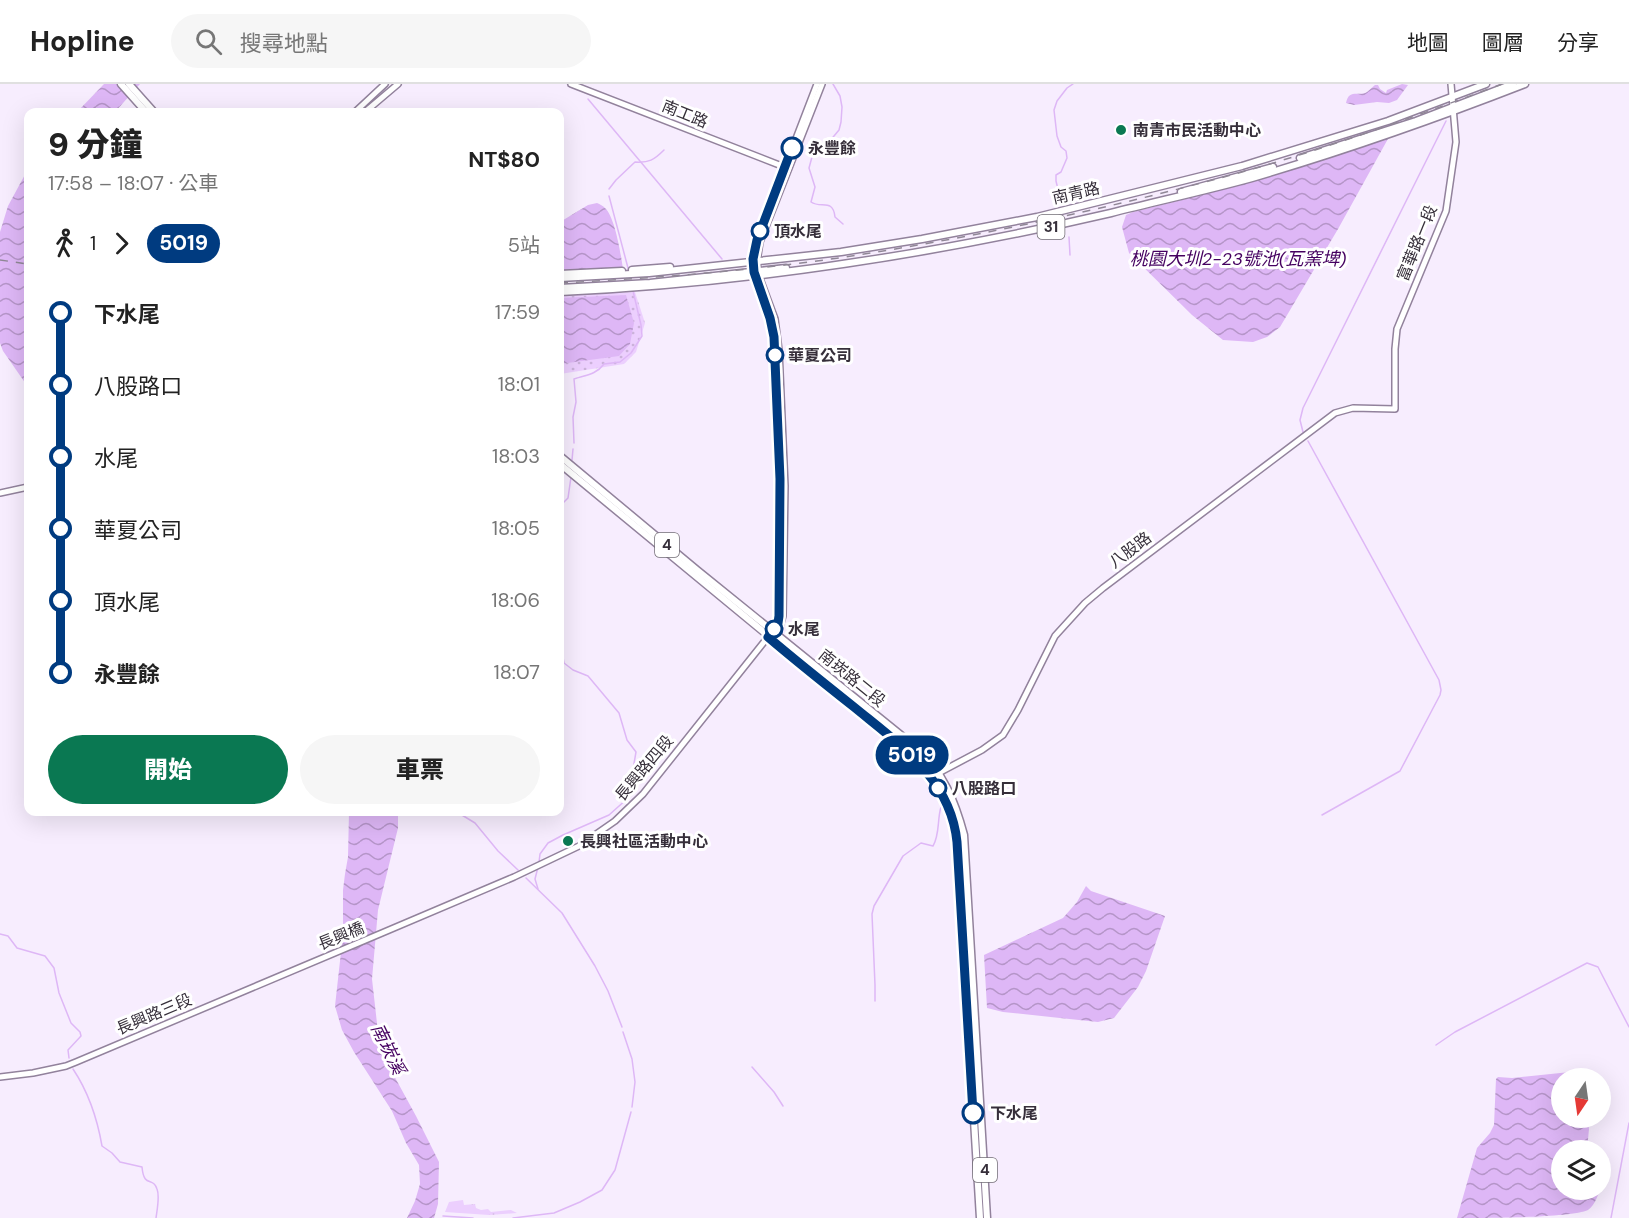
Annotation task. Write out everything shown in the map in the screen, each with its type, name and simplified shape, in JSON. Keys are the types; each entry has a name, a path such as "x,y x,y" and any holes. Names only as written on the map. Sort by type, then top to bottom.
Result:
{"main road":[{"path":"121,84 149,108"},
{"path":"129,84 143,108"},
{"name":"31","path":"564,275 755,260 962,228 1077,204 1193,176 1265,155 1452,95 1475,84"},
{"name":"南青路","path":"564,275 667,272 755,260 841,252 1037,217 1211,175 1388,121 1486,84"},
{"name":"南青路","path":"564,290 757,274 882,256 1041,226 1270,168 1454,109 1513,84"},
{"name":"31","path":"564,290 664,286 722,280 871,261 1042,229 1255,177 1525,84"},
{"name":"南青路","path":"1332,134 1350,132"},
{"name":"南青路","path":"1250,163 1265,155"},
{"name":"南青路","path":"1255,177 1270,168"},
{"name":"南青路","path":"1146,200 1180,196"},
{"name":"南青路","path":"891,240 906,241"},
{"name":"南青路","path":"882,256 901,256"},
{"name":"南青路","path":"649,269 667,272"},
{"name":"南青路","path":"722,280 740,274"},
{"name":"南崁路二段","path":"564,459 908,751 931,777 942,794 956,835 980,1218"},
{"name":"南崁路二段","path":"564,467 917,748 929,759 950,792 964,835 987,1218"}],"street":[{"path":"360,108 383,84"},
{"path":"370,108 399,84"},
{"name":"南工路","path":"572,84 787,168"},
{"path":"772,634 779,629 783,616 785,520 782,451 778,372 773,329 755,260 817,84"},
{"path":"787,168 822,84"},
{"name":"富華路一段","path":"1395,409 1397,329 1446,210 1456,142 1451,84"},
{"name":"八股路","path":"931,777 987,747 1003,735 1055,636 1085,603 1103,588 1335,413 1353,408 1395,409"},
{"path":"0,493 24,488"},
{"name":"長興路四段","path":"377,935 555,858 600,832 629,809 643,794 772,634"},
{"name":"長興橋","path":"314,961 377,935"},
{"name":"長興路三段","path":"0,1077 66,1066 314,961"}],"green space":[{"path":"635,292 645,323 636,352 624,364 564,373 564,295"},
{"path":"463,1200 464,1205 475,1204 476,1208 481,1210 488,1209 491,1212 511,1210 517,1213 489,1215 445,1212 449,1202"}],"water":[{"path":"104,84 140,84 119,108 81,108"},
{"path":"1402,84 1408,85 1397,100 1389,103 1354,105 1346,103 1347,98 1352,94 1364,93 1375,85 1386,93 1387,90"},
{"name":"桃園大圳2-23號池(瓦窯埤)","path":"1389,137 1280,327 1267,337 1253,342 1223,340 1192,315 1129,253 1122,227 1126,215 1206,194"},
{"path":"24,176 24,381 0,343 0,232 8,206"},
{"path":"597,203 609,213 617,237 623,269 564,272 564,220 588,205"},
{"path":"626,295 634,323 630,344 619,356 564,363 564,298"},
{"path":"349,816 398,816 398,828 378,910 372,979 380,1050 439,1162 438,1204 434,1218 407,1218 420,1184 419,1165 392,1111 342,1030 335,1006 343,934 343,890 348,857"},
{"path":"1086,886 1091,891 1165,916 1138,987 1114,1018 1098,1022 1003,1012 987,1008 984,955 1063,918 1077,902"},
{"path":"1551,1074 1551,1128 1589,1128 1588,1140 1551,1140 1551,1200 1596,1200 1588,1210 1564,1215 1457,1218 1477,1148 1494,1125 1496,1079 1498,1077"}],"waterway":[{"path":"833,84 840,96 841,122 839,130 824,152 812,157 809,168 815,187 811,202 832,208 835,217 843,224"},
{"path":"1061,202 1056,175 1061,172 1067,158 1066,151 1061,147 1057,136 1054,110 1057,101 1073,84"},
{"path":"588,99 722,259"},
{"path":"1303,432 1300,420 1303,408 1446,121"},
{"path":"609,189 635,162 651,160 664,150"},
{"path":"609,196 628,268"},
{"path":"1069,237 1070,255"},
{"path":"574,443 573,417 576,402 574,379 594,373 604,364 620,362 631,353 642,336 633,291"},
{"path":"1308,441 1439,680 1441,690 1400,771 1322,815"},
{"path":"572,460 573,449"},
{"path":"564,502 568,498 571,477"},
{"path":"539,862 540,854 548,843 609,815 628,798 636,752 627,740 619,713 588,676 573,670 564,663"},
{"path":"875,1001 872,914 874,906 903,856 921,843 933,846 937,837 941,807"},
{"path":"464,816 475,823 498,851 518,870"},
{"path":"538,867 535,879 538,889"},
{"path":"526,878 562,913 595,966 622,1027"},
{"path":"0,934 8,936 17,948 45,956 54,968 59,993 71,1023 81,1036 68,1050 69,1058"},
{"path":"1436,1045 1455,1032 1587,963 1598,967 1629,1027"},
{"path":"623,1032 632,1059 635,1082 632,1107"},
{"path":"752,1067 783,1106"},
{"path":"73,1069 92,1106 102,1146 120,1162 142,1167 145,1178 155,1185 158,1192 156,1218"},
{"path":"513,1218 554,1213 602,1190 615,1170 631,1112"},
{"path":"1611,1218 1629,1123"},
{"path":"443,1216 473,1218"}],"railway":[{"path":"564,283 702,273 809,262 943,241 1041,221 1187,187 1269,164 1369,132 1502,84"},
{"path":"0,260 24,263"}],"bus line":[{"name":"5019","path":"792,148 753,251 754,272 773,329 779,451 779,616 778,623 768,637 908,751 931,777 949,809 957,842 973,1113"}],"place":[{"name":"南青市民活動中心","path":"1121,130"},
{"name":"永豐餘","path":"792,148"},
{"name":"頂水尾","path":"760,231"},
{"name":"華夏公司","path":"775,355"},
{"name":"水尾","path":"774,629"},
{"name":"八股路口","path":"938,788"},
{"name":"長興社區活動中心","path":"568,841"},
{"name":"下水尾","path":"973,1113"}],"water label":[{"name":"南崁溪","path":"388,1049"}]}
